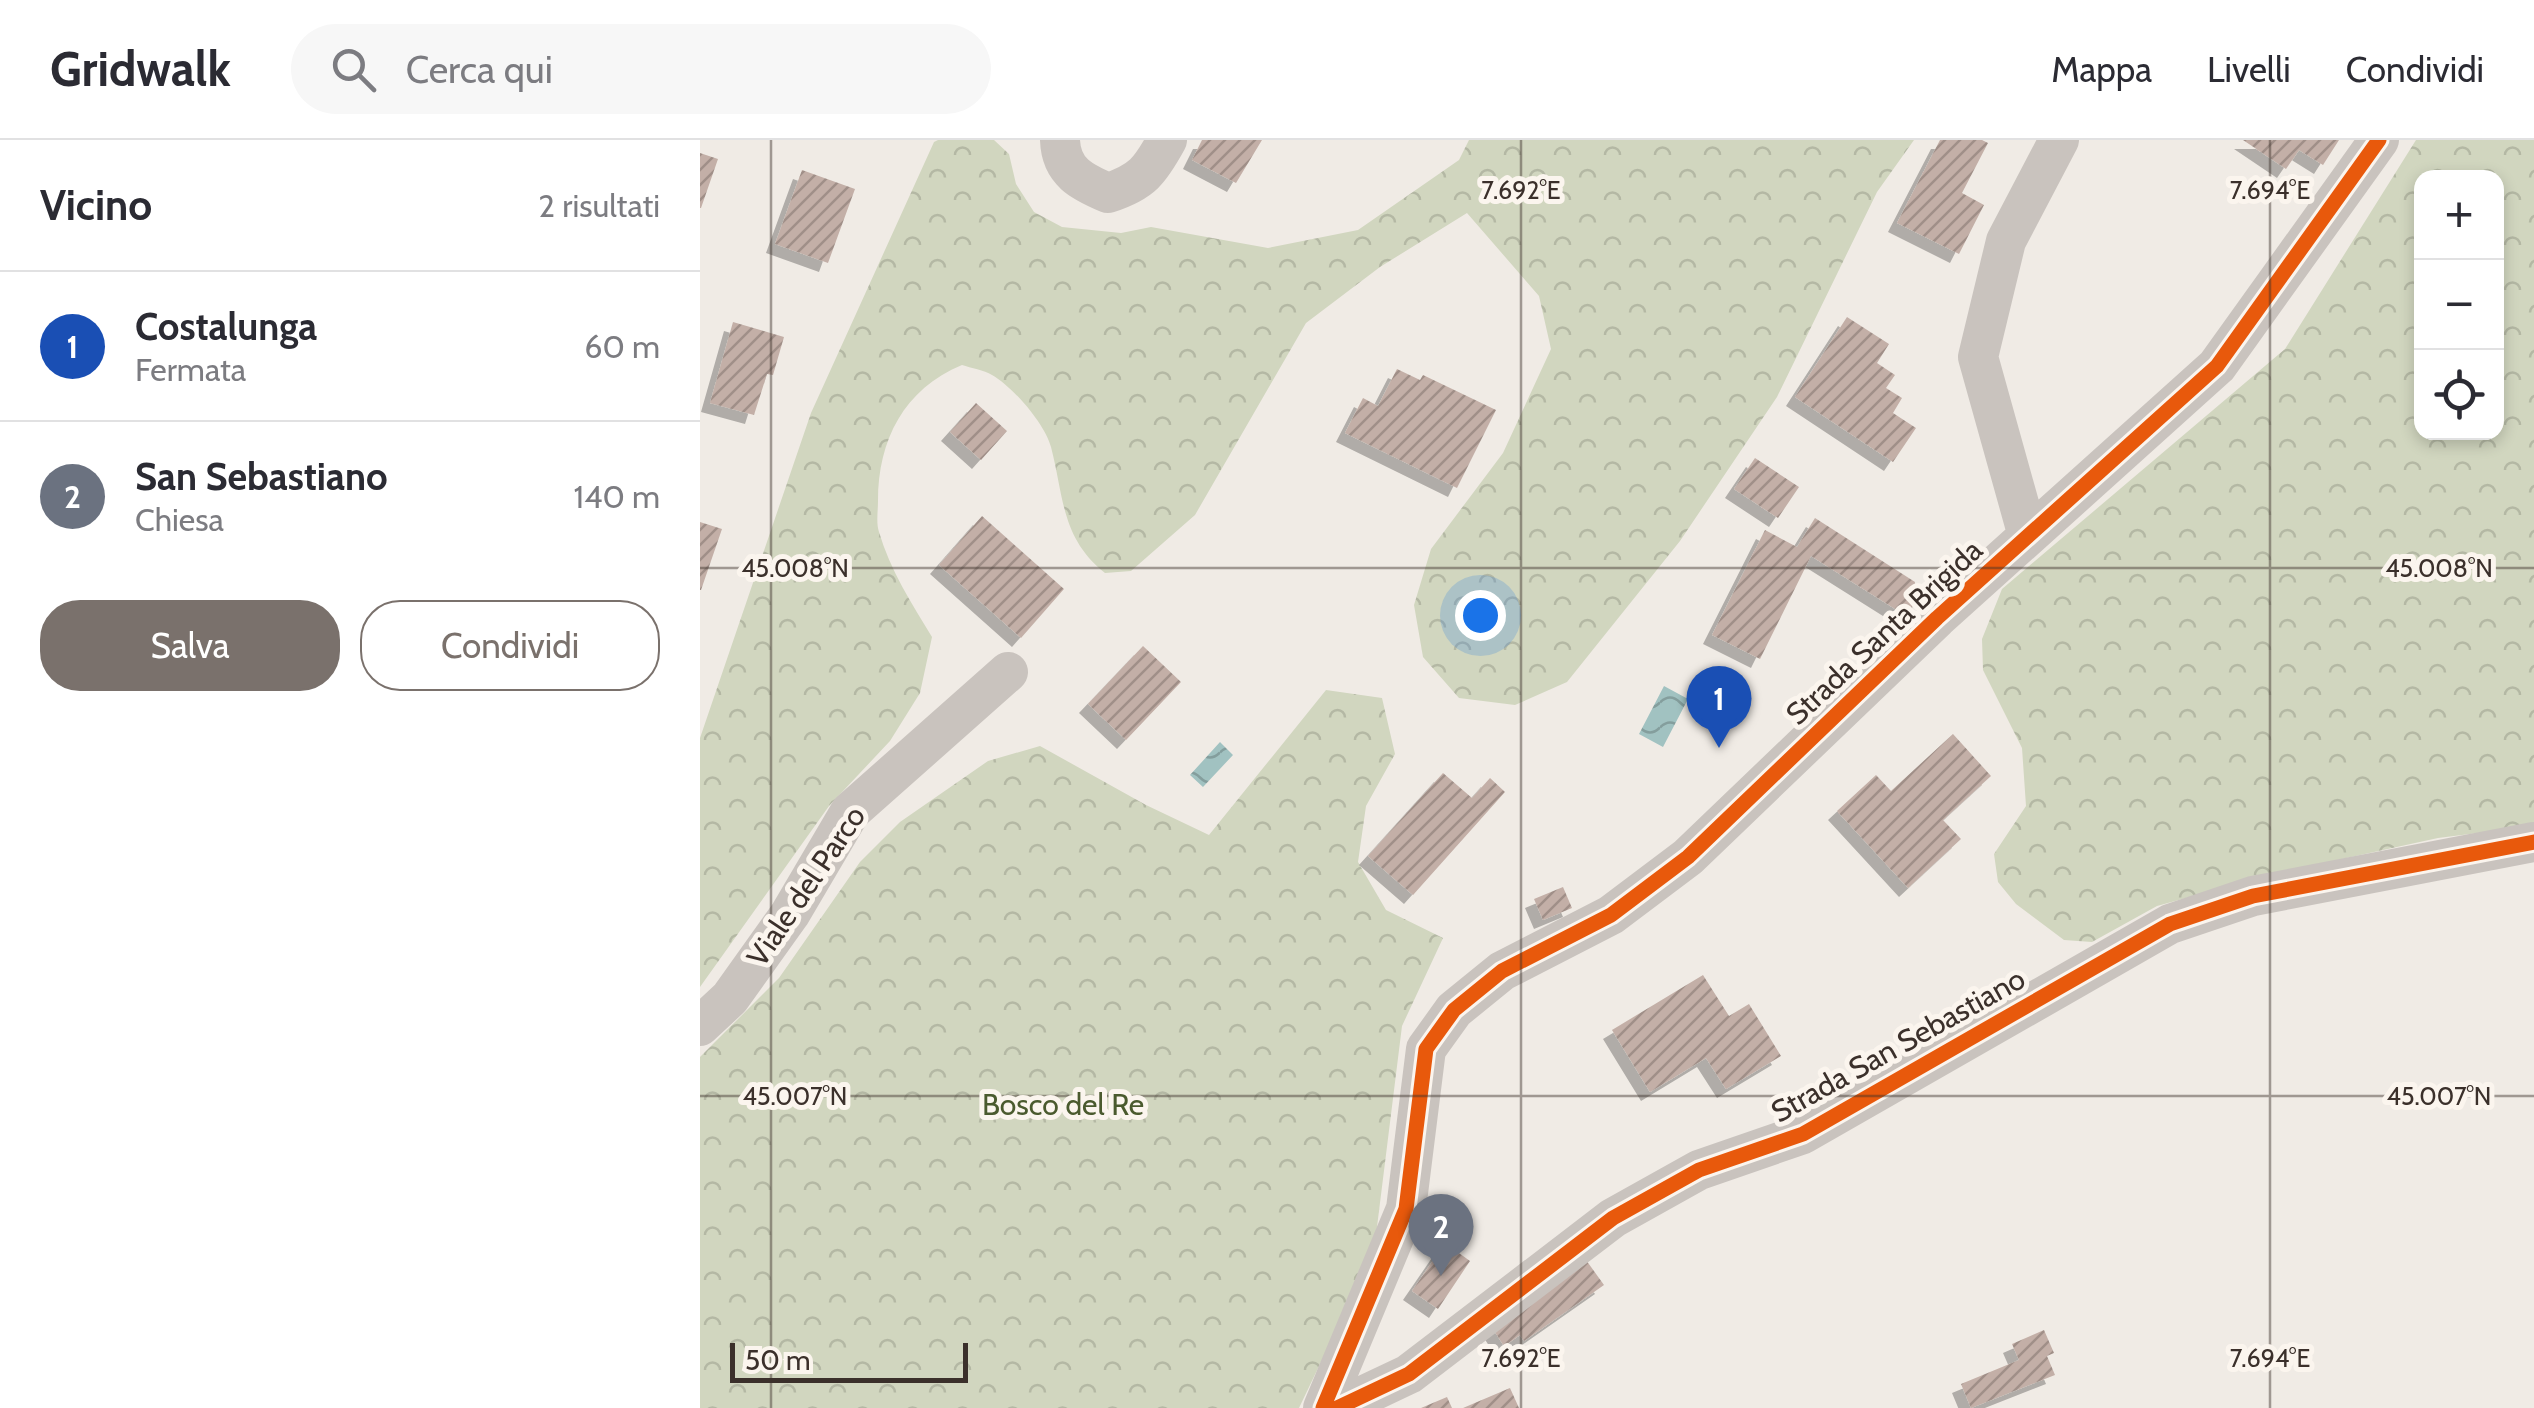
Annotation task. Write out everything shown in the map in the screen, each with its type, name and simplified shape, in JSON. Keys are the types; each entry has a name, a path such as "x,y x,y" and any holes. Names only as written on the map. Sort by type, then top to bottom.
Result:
{"street":[{"path":"1060,140 1061,156 1078,180 1108,194 1136,184 1167,140"},
{"path":"2028,536 1978,357 2006,241 2059,140"},
{"name":"Strada Santa Brigida","path":"1323,1408 1406,1209 1426,1049 1454,1010 1502,971 1611,915 1688,857 1936,618 2217,366 2378,140"},
{"name":"Viale del Parco","path":"700,1026 730,998 790,914 850,812 1008,672"},
{"name":"Strada San Sebastiano","path":"1338,1408 1409,1374 1614,1218 1698,1170 1803,1134 2170,924 2253,896 2534,842"}],"green space":[{"path":"938,140 994,140 1009,154 1016,184 1034,212 1062,227 1121,233 1151,227 1268,248 1358,230 1459,160 1469,140 1914,140 1877,192 1777,397 1680,541 1567,682 1515,705 1459,698 1423,657 1414,605 1431,549 1503,453 1551,349 1539,296 1467,213 1380,267 1306,323 1195,515 1131,571 1105,573 1080,546 1066,516 1048,438 1018,397 989,373 977,369 962,365 942,375 910,402 898,419 889,437 879,479 878,525 884,546 932,637 920,693 890,741 829,806 700,987 700,738 811,413"},
{"path":"2416,140 2534,140 2534,826 2438,838 2273,874 2157,906 2092,942 2064,940 2016,904 1998,882 1994,854 2026,806 2022,748 1983,670 1982,639 2002,589 2285,349"},
{"name":"Bosco del Re","path":"1326,690 1382,698 1395,754 1366,806 1358,862 1386,910 1443,938 1402,1026 1374,1251 1299,1408 700,1408 700,1057 779,978 860,862 900,822 988,761 1040,746 1209,835"}],"water":[{"path":"1664,686 1688,699 1663,747 1639,734"},
{"path":"1220,742 1233,755 1203,787 1190,775"}],"building":[{"path":"1202,140 1262,140 1236,183 1192,160"},
{"path":"1940,140 1988,143 1962,193 1984,205 1959,254 1897,223"},
{"path":"2243,140 2339,140 2323,165 2299,150 2286,169"},
{"path":"700,153 718,159 701,208 700,208"},
{"path":"802,170 855,189 828,263 775,244"},
{"path":"1847,317 1889,344 1877,363 1895,375 1886,388 1902,398 1893,413 1916,428 1893,462 1795,397"},
{"path":"733,322 784,337 773,375 767,374 754,415 710,403"},
{"path":"1397,369 1420,380 1423,375 1496,410 1457,488 1345,433 1363,398 1378,406"},
{"path":"976,403 1007,431 981,460 950,432"},
{"path":"1755,458 1799,487 1778,518 1734,489"},
{"path":"982,516 1064,589 1021,638 939,565"},
{"path":"1815,518 1915,582 1911,619 1811,556 1760,659 1712,635 1765,530 1797,547"},
{"path":"700,522 722,529 701,590 700,590"},
{"path":"1143,646 1181,682 1126,740 1088,704"},
{"path":"1953,734 1991,776 1943,820 1961,839 1908,888 1837,811 1876,775 1891,791"},
{"path":"1443,773 1472,798 1490,778 1505,792 1413,895 1368,856"},
{"path":"1563,887 1572,908 1543,920 1534,899"},
{"path":"1703,975 1729,1016 1749,1004 1781,1056 1726,1089 1706,1058 1650,1092 1612,1030"},
{"path":"1445,1243 1470,1261 1438,1309 1412,1291"},
{"path":"1581,1253 1604,1285 1524,1341 1520,1335 1504,1346 1493,1329"},
{"path":"2044,1330 2054,1353 2047,1356 2055,1375 1971,1408 1961,1384 2019,1360 2012,1344"},
{"path":"1510,1388 1519,1408 1463,1408"},
{"path":"1447,1397 1452,1408 1421,1408"}],"cycle path":[{"path":"1323,1408 1406,1209 1426,1049 1454,1010 1502,971 1611,915 1688,857 1937,618 2217,366 2379,140"},
{"path":"1337,1408 1409,1374 1613,1218 1699,1170 1803,1134 2170,924 2253,896 2534,842"}],"place":[{"name":"Costalunga","path":"1719,748"},
{"name":"San Sebastiano","path":"1441,1276"}]}
